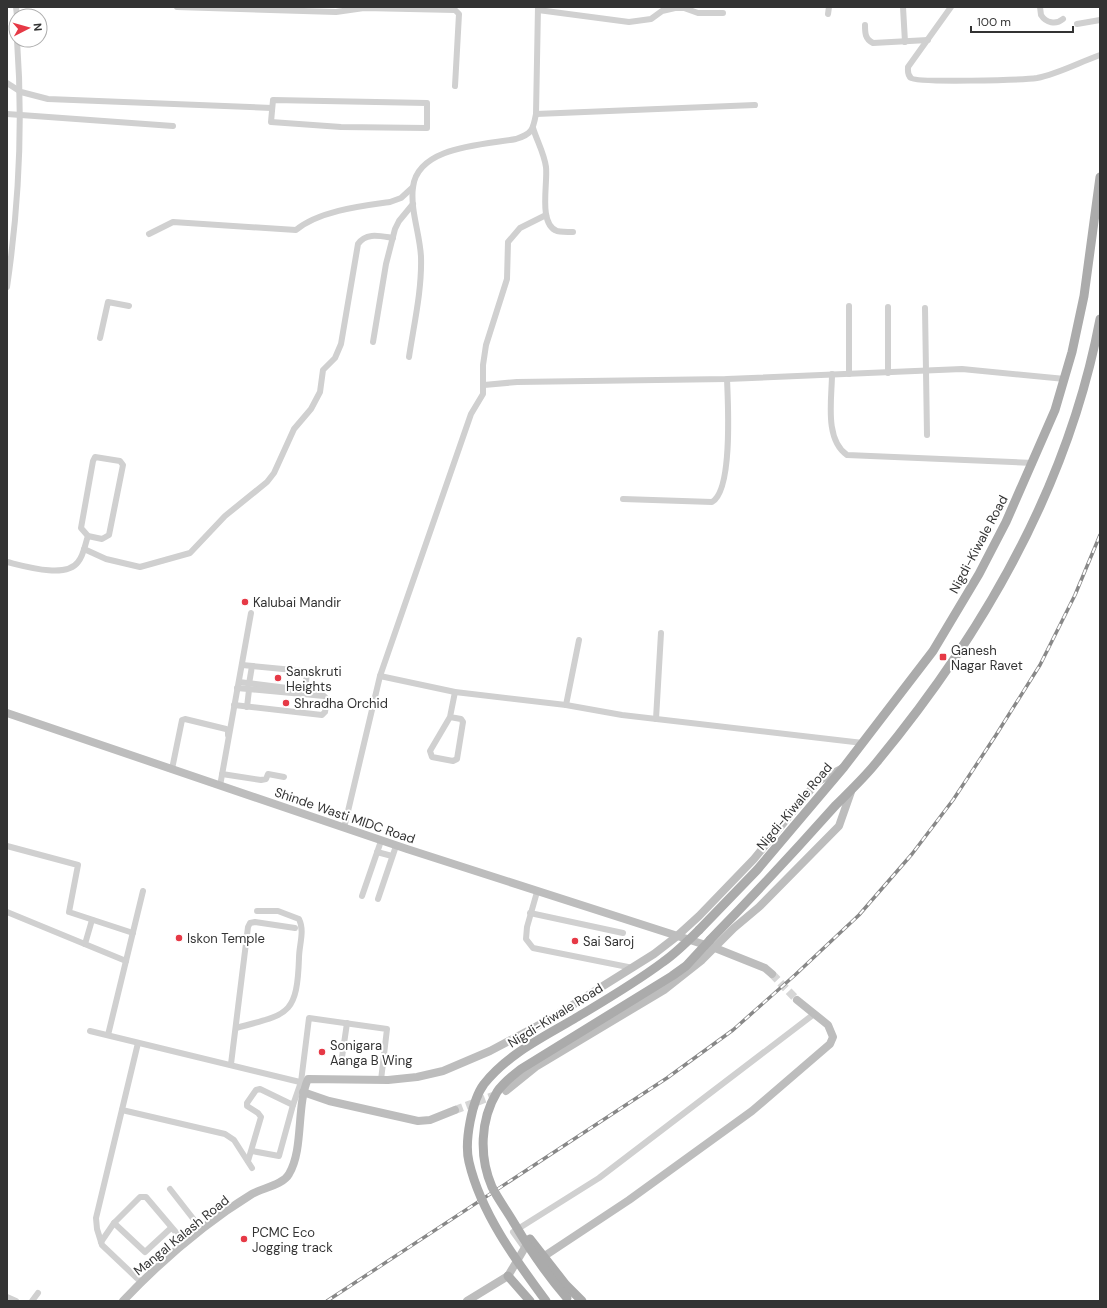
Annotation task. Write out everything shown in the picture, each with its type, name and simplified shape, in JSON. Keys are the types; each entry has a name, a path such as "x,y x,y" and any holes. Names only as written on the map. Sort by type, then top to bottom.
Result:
{"main road":[{"name":"Nigdi-Kiwale Road","path":"546,1301 517,1262 488,1211 476,1186 468,1160 468,1134 473,1109 483,1085 502,1064 534,1042 632,983 664,961 699,930 757,870 844,767 933,651 979,574 1006,522 1055,410 1072,352 1084,296 1094,231 1100,177"},
{"path":"570,1301 545,1273 492,1187 483,1151 484,1128 494,1099 506,1082 521,1069 686,966 768,881 853,786 876,764 935,686 1001,586 1057,468 1070,433 1083,393 1100,319"},
{"path":"530,1239 566,1285 582,1301"},
{"path":"508,1276 530,1301"}],"street":[{"path":"177,7 336,12 364,8 455,10 459,14 454,86"},
{"path":"828,14 829,7"},
{"path":"903,7 905,42"},
{"path":"951,7 908,67 908,73 915,80 1036,78 1100,55"},
{"path":"1040,7 1041,15 1046,20 1053,23 1060,22 1063,19"},
{"path":"409,357 421,258 413,204 413,187 417,174 435,157 462,148 516,139 526,136 533,128 536,114 538,8 629,22 652,19 662,11 675,8 706,14 723,13"},
{"path":"1077,24 1100,20"},
{"path":"865,25 865,35 873,44 928,40"},
{"path":"7,287 19,175 19,115 21,92 18,48"},
{"path":"7,84 21,92 48,99 272,108"},
{"path":"273,100 427,103 427,128 341,127 271,122 272,108 273,100"},
{"path":"536,114 755,105"},
{"path":"7,114 173,126"},
{"path":"533,128 546,168 546,215 548,223 559,231 573,232"},
{"path":"149,234 173,222 296,230 306,222 319,216 361,206 390,202 401,198 413,187"},
{"path":"373,342 386,264 393,238 399,221 413,204"},
{"path":"7,214 15,214"},
{"path":"344,828 380,676 472,414 483,394 483,364 486,345 507,279 508,242 520,228 546,215"},
{"path":"84,549 106,559 140,567 190,553 225,516 268,482 274,473 294,429 311,409 317,398 320,392 323,370 335,358 341,344 358,244 362,238 367,236 393,238"},
{"path":"100,338 108,302 129,306"},
{"path":"849,306 849,374"},
{"path":"888,307 888,373"},
{"path":"925,308 927,435"},
{"path":"484,385 512,382 727,379 962,369 1064,379"},
{"path":"832,374 831,425 838,446 847,455 1033,463"},
{"path":"623,499 712,502 716,500 723,480 726,464 729,430 727,379"},
{"path":"98,457 120,461 122,463 122,468 109,535 102,539 88,536 83,531 81,524 94,459 98,457"},
{"path":"7,562 43,570 64,569 75,566 79,561 88,536"},
{"path":"219,785 251,613"},
{"path":"656,719 661,632"},
{"path":"566,705 579,640"},
{"path":"242,665 304,671 307,674 305,688 303,690 249,687"},
{"path":"247,707 252,666"},
{"path":"380,676 455,692 566,705 656,719 863,743"},
{"path":"234,705 322,715 325,712 327,699 324,696 238,685"},
{"path":"450,717 461,719 463,723 458,757 454,761 432,757 430,753 450,717 455,692"},
{"name":"Shinde Wasti MIDC Road","path":"7,713 396,846 676,937 715,948 765,968 772,974"},
{"path":"172,769 182,720 185,719 226,729 228,732 219,785"},
{"path":"252,1151 279,1156 293,1105 304,1083 308,1079 380,1080 417,1077 443,1071 490,1051 552,1018 633,968 676,937 699,916 754,859 817,782 844,767"},
{"path":"222,774 262,780 266,779 268,774 284,777"},
{"path":"506,1091 537,1066 664,990 688,972 715,948 839,826 853,786"},
{"path":"362,896 381,840"},
{"path":"7,846 78,865 68,912 133,933"},
{"path":"378,899 396,846"},
{"path":"377,852 392,856"},
{"path":"108,1035 143,891"},
{"path":"536,892 530,914 526,939 533,948 633,968"},
{"path":"236,1028 284,1014 294,1000 299,981 299,956 303,927 299,919 278,911 257,911"},
{"path":"7,912 126,961"},
{"path":"530,914 623,933"},
{"path":"85,944 92,920"},
{"path":"231,1064 248,927 250,923 255,922 295,928"},
{"path":"543,1257 629,1200 752,1111 830,1044 833,1037 832,1031 828,1025 797,1000"},
{"path":"524,1247 513,1232 599,1178 814,1014"},
{"path":"304,1083 310,1018 387,1029 380,1080"},
{"path":"340,1064 347,1023"},
{"path":"90,1031 231,1064 304,1083"},
{"path":"138,1043 96,1218 96,1229 101,1242 141,1282"},
{"name":"Mangal Kalash Road","path":"123,1301 141,1282 185,1243 233,1206 256,1192 287,1177 292,1169 296,1149 304,1083"},
{"path":"248,1161 261,1117 258,1113 247,1106 247,1103 256,1090 260,1089 293,1105"},
{"path":"303,1092 329,1101 418,1122 430,1120 455,1110"},
{"path":"122,1110 224,1134 234,1140 252,1168"},
{"path":"170,1189 202,1230"},
{"path":"101,1242 114,1223 140,1197 144,1196 185,1243"},
{"path":"114,1223 145,1252 171,1228"},
{"path":"468,1301 508,1276 530,1239"},
{"path":"32,1301 38,1293"},
{"path":"7,1296 16,1301"}],"tunnel":[{"path":"772,974 797,1000"},
{"path":"455,1110 498,1094"}],"railway":[{"path":"327,1301 667,1078 733,1030 859,915 912,854 953,800 996,735 1040,665 1075,595 1100,535"}],"place":[{"name":"Kalubai Mandir","path":"245,602"},
{"name":"Ganesh Nagar Ravet","path":"943,657"},
{"name":"Sanskruti Heights","path":"278,678"},
{"name":"Shradha Orchid","path":"286,703"},
{"name":"Iskon Temple","path":"179,938"},
{"name":"Sai Saroj","path":"575,941"},
{"name":"Sonigara Aanga B Wing","path":"322,1052"},
{"name":"PCMC Eco Jogging track","path":"244,1239"}]}
